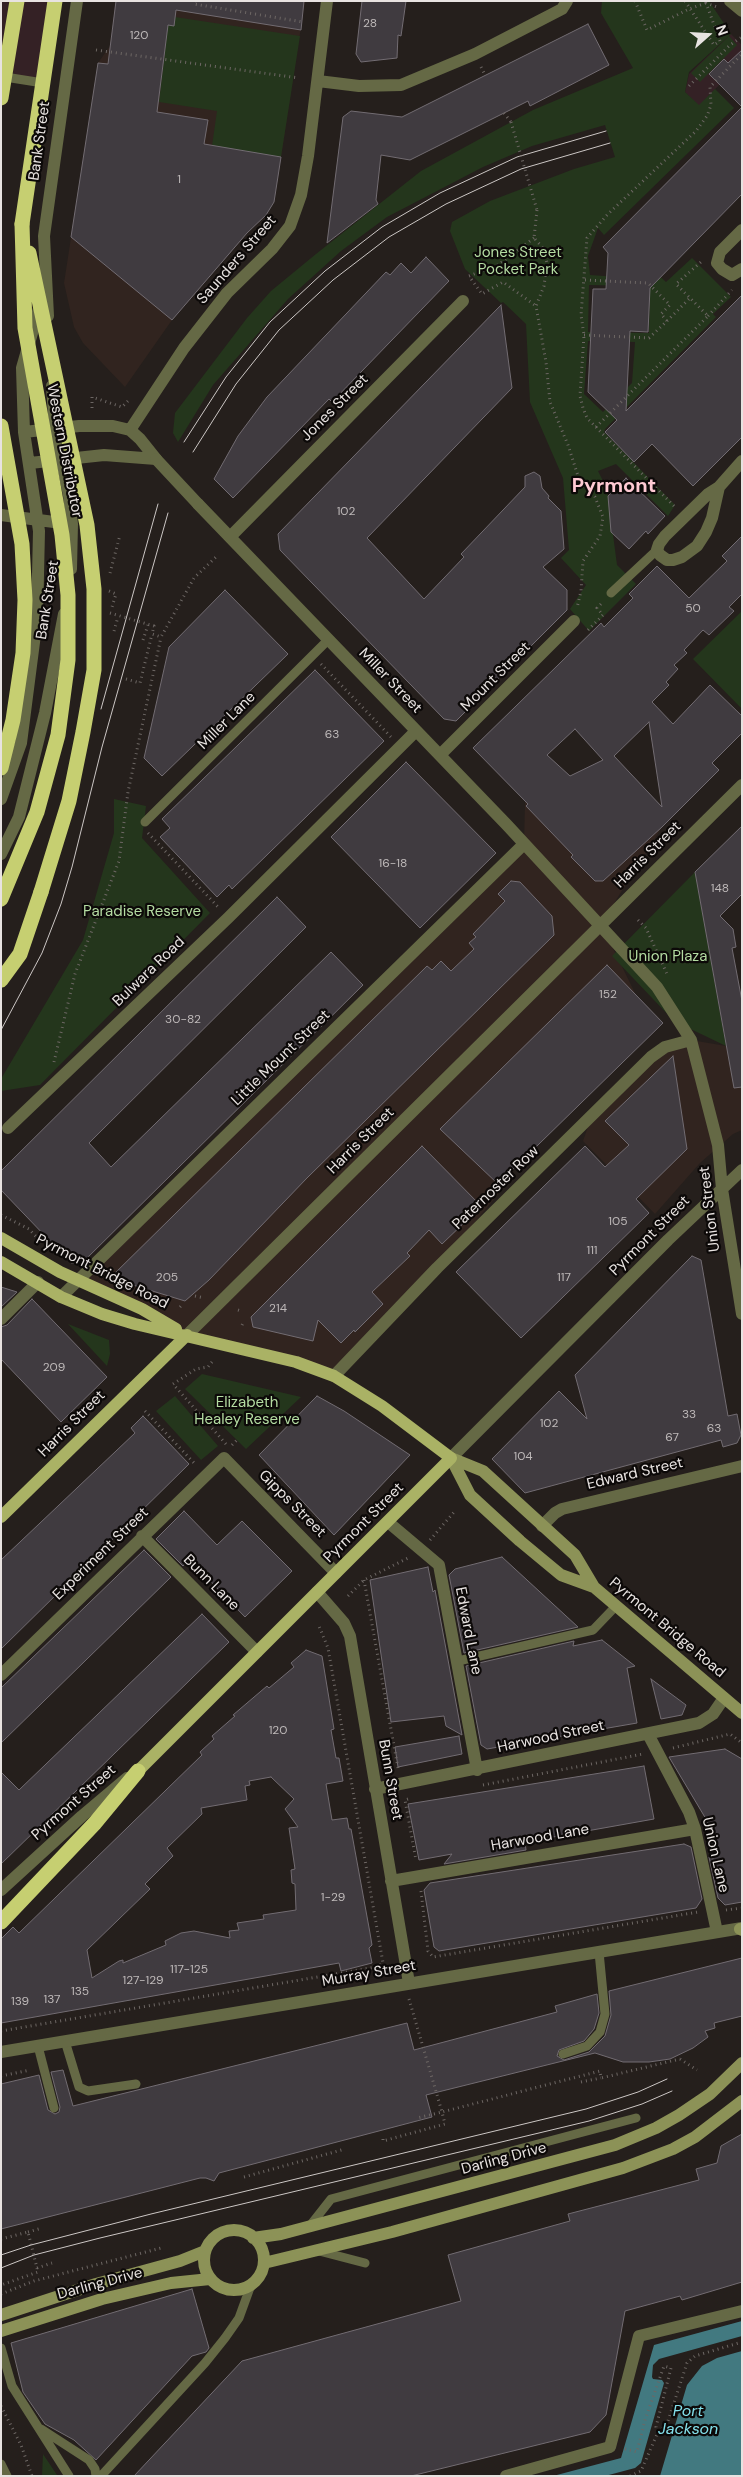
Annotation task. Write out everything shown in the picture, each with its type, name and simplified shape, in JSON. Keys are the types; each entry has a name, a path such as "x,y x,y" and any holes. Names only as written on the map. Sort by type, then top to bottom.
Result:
{"highway":[{"path":"1,98 17,1"},
{"name":"Western Distributor","path":"1,899 37,812 58,734 68,660 68,595 62,535 25,328 22,224 55,1"},
{"path":"1,980 20,954 69,802 94,670 94,589 87,525 22,224"},
{"path":"1,426 22,544 25,600 23,654 13,720 1,768"},
{"path":"1,1922 95,1823 138,1771"}],"main road":[{"name":"Pyrmont Bridge Road","path":"1,1238 76,1280 142,1309 187,1335"},
{"name":"Pyrmont Bridge Road","path":"1,1262 61,1297 135,1324 296,1362 334,1376 382,1406 451,1458"},
{"name":"Harris Street","path":"1,1518 187,1335"},
{"name":"Pyrmont Street","path":"138,1771 451,1458"}],"street":[{"name":"Bank Street","path":"1,854 19,817 45,713 72,572 72,524 62,459 54,428 44,236 77,1"},
{"name":"Saunders Street","path":"130,430 184,348 227,294 272,249 290,226 301,195 318,81 327,1"},
{"path":"318,81 359,86 401,85 475,54 562,9 567,1"},
{"path":"727,5 742,11"},
{"path":"742,230 720,252 717,263 722,269 732,274 742,269"},
{"name":"Bank Street","path":"1,799 21,743 37,619 38,520 24,432 22,368 46,286"},
{"name":"Jones Street","path":"230,538 463,301"},
{"path":"24,432 97,425 130,430"},
{"name":"Miller Street","path":"130,430 230,538 601,924"},
{"path":"30,463 124,455 156,460"},
{"path":"719,487 712,518 697,546 682,558 667,560 657,550 665,536 708,494 719,487 742,461"},
{"path":"4,512 38,520 72,524"},
{"name":"Mount Street","path":"440,755 574,621"},
{"name":"Bulwara Road","path":"8,1128 48,1092 228,918 416,731"},
{"name":"Harris Street","path":"187,1335 742,785"},
{"name":"Little Mount Street","path":"61,1297 76,1280 524,844"},
{"name":"Union Street","path":"601,924 657,987 691,1040 718,1145 722,1189 742,1314"},
{"name":"Paternoster Row","path":"334,1376 437,1268 651,1057 665,1047 691,1040"},
{"name":"Pyrmont Street","path":"451,1458 742,1170"},
{"path":"1,1319 38,1282"},
{"name":"Experiment Street","path":"1,1675 227,1453"},
{"name":"Gipps Street","path":"227,1453 336,1573"},
{"name":"Pyrmont Bridge Road","path":"451,1458 484,1471 575,1555 594,1587 742,1713"},
{"name":"Pyrmont Bridge Road","path":"451,1458 470,1494 520,1540 561,1575 594,1587"},
{"name":"Edward Street","path":"542,1526 562,1508 742,1466"},
{"name":"Edward Lane","path":"388,1522 439,1565 477,1770"},
{"name":"Bunn Lane","path":"142,1536 258,1652"},
{"name":"Bunn Street","path":"317,1592 344,1623 350,1636 407,1984"},
{"name":"Harwood Street","path":"375,1789 477,1770 699,1722 713,1714 724,1698"},
{"name":"Union Lane","path":"648,1734 689,1812 695,1829 716,1932"},
{"name":"Pyrmont Street","path":"1,1890 82,1816 138,1771"},
{"name":"Harwood Lane","path":"391,1880 695,1829"},
{"name":"Murray Street","path":"1,2052 741,1929"},
{"name":"Darling Drive","path":"254,2238 309,2227 590,2153 656,2128 710,2094 742,2063"},
{"path":"264,2263 482,2207 648,2160 695,2137 742,2101"},
{"path":"226,2231 245,2232 260,2245 264,2263 262,2272 251,2285 234,2291 217,2286 205,2270 205,2251 210,2242 226,2231"},
{"name":"Darling Drive","path":"1,2315 96,2284 180,2261 205,2251"},
{"name":"Darling Drive","path":"1,2331 111,2297 171,2283 210,2279"},
{"path":"506,2476 610,2447 639,2336 742,2311"}],"lane":[{"path":"5,76 43,83"},
{"path":"1,465 30,463"},
{"path":"612,594 657,550"},
{"name":"Miller Lane","path":"145,822 328,640"},
{"path":"458,1661 593,1630 616,1606"},
{"path":"563,2054 587,2046 600,2032 605,2014 599,1952"},
{"path":"65,2041 79,2087 88,2091 136,2084"},
{"path":"38,2046 54,2108"},
{"path":"309,2227 331,2199 636,2118"},
{"path":"315,2251 365,2262"},
{"path":"101,2476 206,2363 239,2318 251,2285"},
{"path":"1,2348 12,2386 69,2476"},
{"path":"39,2427 90,2460 95,2469 96,2476"},
{"path":"1,2464 7,2476"}],"path":[{"path":"195,1 194,4 302,22"},
{"path":"635,1 647,30 689,9 706,3 727,5"},
{"path":"685,1 714,45 720,42 706,3"},
{"path":"689,86 730,44 742,36"},
{"path":"96,50 299,78"},
{"path":"685,517 588,418 580,396 584,334 581,315 587,238 608,214 696,131 707,116 711,105 710,87 742,54"},
{"path":"504,113 511,122 537,210 534,238 498,265 469,276 482,294 503,282 536,306"},
{"path":"534,238 543,248 547,263 544,286 536,306 546,362 550,402 568,445 580,482 595,498 603,517 600,536 583,561 581,591 574,621"},
{"path":"699,262 676,284 708,316"},
{"path":"585,280 648,283 670,306 661,314 667,320"},
{"path":"596,427 732,291"},
{"path":"584,334 649,338 690,298"},
{"path":"92,408 92,397 122,407 130,399"},
{"path":"120,535 106,591 116,594 110,614 154,626 140,683 126,679"},
{"path":"48,1092 75,974 119,861 128,792 161,637 194,578 216,557"},
{"path":"585,633 603,615 597,608 612,594"},
{"path":"114,631 118,617"},
{"path":"143,640 148,625"},
{"path":"152,634 161,637"},
{"path":"320,663 393,739"},
{"path":"145,822 148,836 228,918"},
{"path":"212,1362 208,1367 196,1368 173,1384 227,1453"},
{"path":"145,1411 198,1467"},
{"path":"348,1596 364,1580 396,1768 399,1769"},
{"path":"1,2031 376,1967 384,1963 328,1648 319,1626"},
{"path":"665,1750 730,1734 742,1742"},
{"path":"473,1787 648,1754"},
{"path":"415,1798 405,1800 416,1860"},
{"path":"421,1886 428,1951 433,1957 701,1911"},
{"path":"723,1911 742,1908"},
{"path":"383,2139 383,2141 445,2124 407,1984"},
{"path":"581,2082 680,2059 698,2070"},
{"path":"1,2076 43,2068"},
{"path":"417,2118 600,2071 601,2078"},
{"path":"244,2177 345,2149"},
{"path":"1,2239 42,2228"},
{"path":"1,2285 38,2272 28,2232"},
{"path":"1,2294 34,2281 163,2248"},
{"path":"37,2268 52,2263"},
{"path":"630,2476 641,2471 658,2432 667,2424 687,2363 695,2356 742,2342"},
{"path":"624,2449 637,2452 645,2420 664,2366 671,2368 656,2427 658,2432"},
{"path":"1,2406 21,2445 32,2476"}],"shaded area":[{"path":"1,1 50,1 38,83 1,77"},
{"path":"116,1 305,1 274,202 266,215 247,233 172,320 125,387 83,343 74,327 64,283 98,63 110,46"},
{"path":"731,34 742,45 742,61 699,106 685,92 689,74"},
{"path":"623,765 662,827 601,924 635,993 501,1137 514,1175 437,1268 334,1376 187,1335 76,1280 524,844 525,802"},
{"path":"691,1040 726,1046 742,1053 742,1130 733,1134 700,1163 655,1214 583,1141 591,1118 651,1057"}],"green space":[{"name":"Jones Street Pocket Park","path":"602,1 709,1 731,34 689,72 685,92 699,105 715,89 734,108 604,235 598,228 588,256 590,275 633,278 651,268 666,282 692,258 731,297 713,314 716,317 605,429 604,432 675,505 668,516 616,464 598,471 607,489 617,565 636,584 589,631 570,609 586,585 561,558 569,550 563,478 530,402 526,324 465,269 450,231 452,222 490,201 574,169 615,157 605,125 532,146 483,167 387,217 341,251 288,299 213,385 178,442 173,433 175,413 247,318 271,291 316,254 421,171 533,110 633,68 601,13","holes":["589,285 636,286 636,288 650,289 649,333 588,332","588,341 635,342 632,383 603,412 584,394"]},
{"path":"175,17 300,36 281,157 212,146 217,111 159,102 168,25 174,25"},
{"path":"729,36 737,45 700,82 691,73"},
{"path":"742,611 742,709 693,659"},
{"name":"Paradise Reserve","path":"114,799 146,806 142,838 210,913 40,1085 1,1091 1,1079 83,940 114,833"},
{"name":"Union Plaza","path":"695,872 726,1046 674,1021 612,956"},
{"path":"68,1324 109,1340 110,1354 107,1366"},
{"name":"Elizabeth Healey Reserve","path":"202,1374 301,1397 246,1449 185,1389"},
{"path":"175,1396 218,1446 201,1460 156,1411"},
{"path":"43,2454 57,2475 57,2476 42,2476"}],"water":[{"name":"Port Jackson","path":"742,2321 742,2476 553,2476 621,2458 654,2345"}],"pier":[{"path":"742,2336 742,2351 717,2358 702,2366 687,2385 660,2476 605,2476 635,2468 641,2463 664,2383 662,2380 653,2379 653,2365 659,2359"}],"building":[{"path":"116,1 304,1 301,30 176,10 174,26 168,25 157,112 208,120 204,144 281,157 274,202 266,215 247,233 172,320 71,237 98,63 108,64"},
{"path":"362,1 406,1 401,36 398,35 397,58 361,62 356,54"},
{"path":"588,24 609,65 530,106 528,101 410,160 381,155 376,200 378,204 327,243 343,117 351,111 402,117"},
{"path":"742,50 742,107 709,74 724,59 728,63"},
{"path":"742,107 742,194 650,288 648,332 630,331 626,411 742,295 742,437 693,486 652,444 634,462 605,432 617,420 588,392 593,289 606,289 608,253 603,247"},
{"path":"426,257 449,281 332,402 329,399 233,498 214,479 238,436 267,397 386,272 390,275 401,263 411,273"},
{"path":"501,305 512,388 367,538 424,599 464,557 461,554 525,487 525,476 534,472 540,476 542,488 549,496 548,498 561,511 564,549 543,567 567,590 567,610 456,721 444,719 280,550 278,534"},
{"path":"626,478 665,516 648,534 646,531 629,549 611,532 608,496"},
{"path":"742,536 742,594 729,607 734,611 709,635 703,630 684,650 687,653 674,665 678,669 666,682 669,685 652,702 673,724 710,685 742,716 742,733 712,763 719,770 662,827 603,881 595,881 526,806 528,804 473,748 601,623 604,627 633,598 629,594 657,566 689,598 727,561 722,556","holes":["649,722 662,807 614,756","575,729 603,760 570,776 547,755"]},
{"path":"225,590 288,654 162,776 144,758 169,647"},
{"path":"315,670 384,741 232,889 229,885 217,897 160,837 170,828 162,819"},
{"path":"406,762 496,853 420,928 331,837"},
{"path":"742,826 742,894 720,916 733,929 736,947 732,948 742,1001 742,1087 734,1088 695,872"},
{"path":"511,881 520,882 552,916 554,935 307,1178 209,1280 185,1301 110,1278 427,966 432,970 441,961 451,971 474,949 469,943 476,937 473,934 505,901 498,894"},
{"path":"277,897 306,927 89,1143 111,1167 331,952 363,985 82,1263 71,1263 1,1190 1,1171"},
{"path":"607,965 663,1023 498,1184 440,1129"},
{"path":"673,1056 687,1149 636,1199 649,1213 521,1338 456,1272 585,1146 605,1167 629,1145 605,1121"},
{"path":"422,1146 481,1206 442,1244 429,1230 407,1253 410,1256 372,1292 383,1304 341,1343 318,1320 313,1341 253,1327 251,1317"},
{"path":"692,1256 701,1260 728,1416 737,1414 741,1435 737,1443 723,1447 721,1440 525,1493 492,1459 559,1391 587,1419 575,1375"},
{"path":"1,1287 17,1292 1,1307"},
{"path":"32,1299 107,1377 61,1422 1,1359 1,1327 7,1325"},
{"path":"317,1396 344,1411 410,1455 334,1535 259,1455"},
{"path":"143,1416 189,1464 1,1649 1,1560 135,1433 131,1428"},
{"path":"184,1511 217,1545 242,1521 292,1571 245,1617 192,1562 188,1561 183,1566 156,1539"},
{"path":"144,1550 171,1577 1,1743 1,1688"},
{"path":"502,1557 578,1627 464,1653 449,1575 455,1569"},
{"path":"428,1567 433,1592 435,1590 462,1735 446,1726 444,1716 391,1722 370,1580"},
{"path":"202,1614 229,1642 1,1864 1,1772 19,1790"},
{"path":"602,1640 635,1666 627,1668 637,1723 487,1749 481,1745 466,1666 574,1641 573,1646"},
{"path":"306,1650 322,1656 334,1729 331,1730 336,1758 339,1758 343,1781 326,1784 332,1820 347,1818 349,1829 351,1829 372,1945 369,1948 372,1963 341,1971 339,1963 1,2023 1,1939 13,1927 19,1933 202,1755 200,1752 214,1739 212,1736 235,1716 233,1715 267,1686 269,1688 294,1667 291,1663","holes":["271,1777 294,1799 285,1809 298,1827 289,1828 295,1869 291,1870 292,1883 295,1884 296,1910 263,1915 264,1919 237,1923 239,1930 229,1931 230,1938 194,1931 181,1933 165,1941 166,1945 123,1963 123,1960 119,1961 92,1978 87,1950 150,1889 145,1884 173,1856 167,1848 202,1814 201,1808 247,1800 245,1786 250,1785 249,1781"]},
{"path":"651,1679 686,1705 682,1715 661,1719"},
{"path":"459,1736 462,1754 398,1767 395,1747"},
{"path":"725,1749 742,1759 742,1902 725,1905 718,1898 709,1857 713,1859 709,1837 711,1837 706,1819 669,1757"},
{"path":"644,1766 654,1819 525,1842 526,1850 444,1864 452,1854 419,1860 408,1804"},
{"path":"684,1844 691,1847 702,1899 696,1908 439,1951 434,1947 424,1890 430,1883"},
{"path":"742,1958 742,2016 714,2023 715,2028 705,2031 708,2037 693,2048 670,2059 649,2062 623,2062 595,2053 426,2095 432,2117 219,2173 214,2181 200,2178 1,2229 1,2084 39,2075 48,2110 55,2114 59,2112 60,2107 51,2072 63,2070 73,2106 407,2023 414,2050 557,2012 555,2006 597,1994 599,2013 594,2029 584,2041 559,2050 557,2056 564,2060 589,2052 605,2036 611,2015 609,1991"},
{"path":"742,2134 742,2282 682,2300 680,2296 625,2311 606,2415 590,2432 411,2476 134,2476 242,2361 461,2301 448,2255 570,2221 568,2214 699,2180 696,2169 717,2163 721,2146"},
{"path":"192,2289 209,2348 206,2352 192,2356 96,2460 74,2440 45,2424 23,2392 11,2343"}],"tram line":[{"path":"184,442 226,377 270,322 325,271 382,227 440,193 517,157 606,131"},
{"path":"193,452 236,384 279,330 333,280 389,237 446,204 521,169 610,143"},
{"path":"101,709 158,504"},
{"path":"1,1030 42,953 61,904 102,747 168,513"},
{"path":"1,2255 31,2245 151,2214 586,2109 638,2092 667,2079"},
{"path":"1,2268 34,2255 100,2238 589,2121 642,2104 672,2091"}],"district":[{"name":"Pyrmont","path":"614,487"}]}
